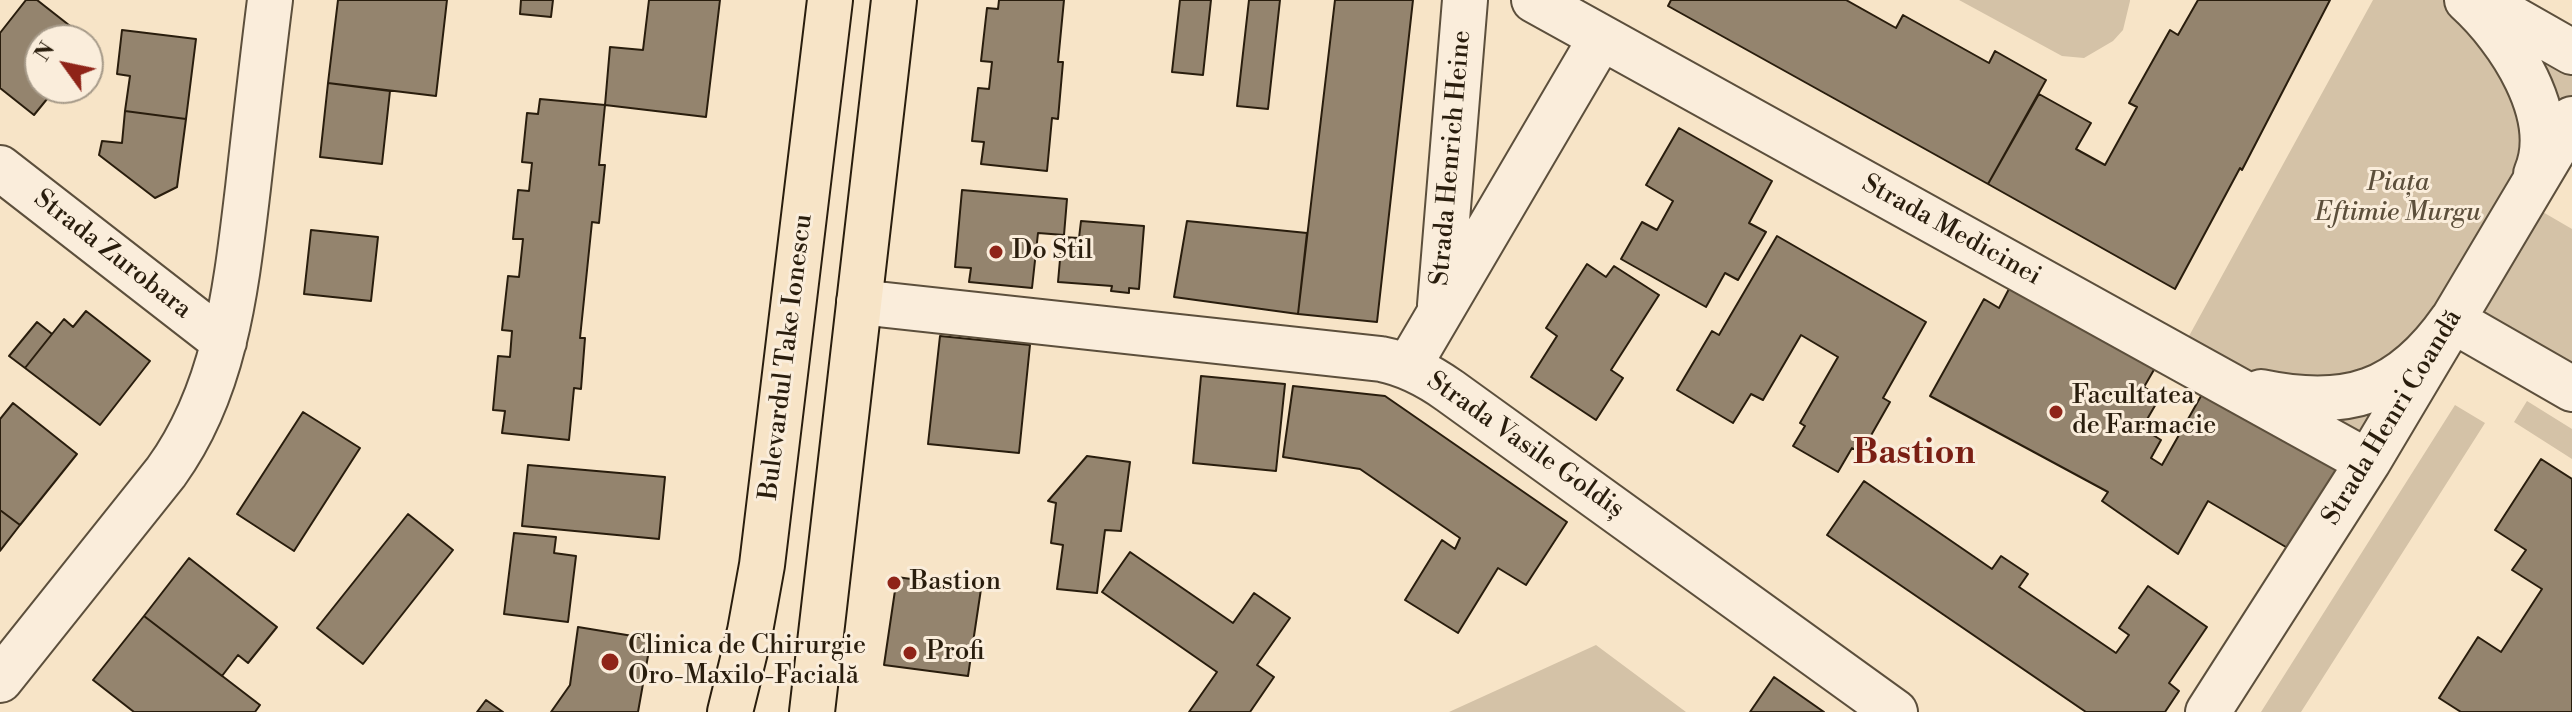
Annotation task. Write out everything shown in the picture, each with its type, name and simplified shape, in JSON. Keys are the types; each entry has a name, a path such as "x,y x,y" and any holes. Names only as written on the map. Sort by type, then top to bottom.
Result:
{"main road":[{"name":"Bulevardul Take Ionescu","path":"730,712 762,565 830,0"},
{"path":"814,701 894,0"}],"street":[{"path":"0,680 181,451 203,408 224,342 238,275 270,0"},
{"name":"Strada Henrich Heine","path":"1439,315 1465,0"},
{"name":"Strada Medicinei","path":"1534,0 2368,462"},
{"path":"2467,0 2506,43 2534,101 2543,146 2542,160 2528,192"},
{"path":"2481,0 2572,52"},
{"path":"1408,367 1601,38"},
{"name":"Strada Henri Coandă","path":"2208,712 2368,462 2572,119"},
{"name":"Strada Zurobara","path":"0,168 224,342"},
{"name":"Strada Vasile Goldiș","path":"859,302 1381,359 1408,367 1439,383 1895,712"},
{"path":"2210,375 2239,386 2301,400 2359,394 2384,384 2406,370 2434,346 2452,320 2572,389"}],"green space":[{"path":"1959,0 2130,1 2123,30 2113,41 2084,58 2062,56"},
{"name":"Piața Eftimie Murgu","path":"2373,0 2458,0 2572,65 2572,101 2517,197 2572,229 2572,371 2454,303 2365,452 2183,347"},
{"path":"2527,401 2572,429 2572,459 2514,422"},
{"path":"2455,405 2485,423 2301,712 2261,712"},
{"path":"1596,645 1686,712 1449,712"}],"building":[{"path":"26,0 37,0 68,24 24,24 24,104 43,104 34,115 0,88 0,33"},
{"path":"338,0 447,0 436,96 328,83"},
{"path":"521,0 553,0 551,17 520,14"},
{"path":"649,0 720,0 706,117 605,105 610,47 643,50"},
{"path":"999,0 1064,0 1058,62 1063,62 1058,119 1052,118 1047,171 981,164 984,142 972,141 978,88 989,89 992,62 981,61 987,8 998,9"},
{"path":"1180,0 1211,0 1203,75 1172,72"},
{"path":"1249,0 1280,0 1268,109 1237,106"},
{"path":"1335,0 1413,0 1377,322 1298,314"},
{"path":"1671,0 1846,0 1896,28 1903,15 1989,63 1995,51 2046,80 1988,184 1668,6"},
{"path":"2198,0 2330,0 2242,170 2240,168 2175,289 1988,184 2039,94 2091,123 2076,149 2105,165 2137,107 2129,103 2170,30 2178,35"},
{"path":"122,30 196,39 186,119 125,111 130,76 117,74"},
{"path":"328,83 390,91 382,164 320,157"},
{"path":"540,99 605,105 599,165 605,165 599,223 592,222 580,338 585,338 581,389 574,388 569,440 502,433 505,411 493,410 498,356 510,357 512,331 502,330 508,276 519,277 523,239 513,239 518,190 529,191 532,163 522,162 527,113 538,114"},
{"path":"125,111 186,119 177,187 155,198 99,155 102,141 122,143"},
{"path":"1679,128 1772,181 1749,223 1766,232 1738,280 1725,273 1706,307 1621,259 1642,222 1657,230 1673,201 1646,185"},
{"name":"Do Stil","path":"962,190 1067,199 1064,235 1038,233 1032,288 969,282 971,268 955,267"},
{"path":"1081,221 1144,226 1139,289 1129,288 1129,293 1111,291 1112,286 1058,282 1062,237 1079,238"},
{"path":"1187,221 1307,233 1298,314 1174,297"},
{"path":"311,230 378,237 371,301 304,294"},
{"path":"1777,236 1926,322 1883,398 1890,402 1861,453 1852,448 1838,472 1793,446 1805,426 1800,423 1838,357 1801,335 1763,400 1751,394 1733,423 1677,390 1712,331 1719,335"},
{"path":"1587,264 1606,277 1614,266 1659,295 1611,370 1623,378 1596,420 1531,377 1557,336 1546,328"},
{"name":"Facultatea de Farmacie","path":"2010,287 2155,368 2144,387 2160,397 2142,428 2161,440 2151,458 2162,465 2205,389 2345,472 2296,553 2208,501 2178,554 2102,501 2108,492 1930,396 1984,299 1999,308"},
{"path":"86,311 150,361 100,425 25,368 64,319 73,327"},
{"path":"37,322 52,334 25,368 9,356"},
{"path":"940,336 1030,345 1019,453 928,444"},
{"path":"1201,376 1285,384 1276,471 1193,463"},
{"path":"1293,386 1385,396 1567,522 1526,585 1498,568 1458,633 1405,600 1442,540 1455,549 1460,538 1360,469 1283,457"},
{"path":"13,403 77,454 20,525 0,510 0,419"},
{"path":"303,412 360,448 294,551 237,514"},
{"path":"1087,456 1130,462 1121,531 1105,530 1097,593 1057,589 1063,545 1051,543 1056,503 1048,501"},
{"path":"2541,459 2572,479 2572,712 2461,712 2439,698 2478,637 2501,652 2542,589 2512,570 2526,550 2495,530"},
{"path":"528,465 665,477 659,539 522,526"},
{"path":"1864,481 1992,569 2001,556 2028,574 2019,587 2116,653 2129,635 2119,628 2148,586 2207,627 2169,683 2179,691 2165,712 2086,712 1827,535"},
{"path":"0,510 20,525 0,551"},
{"path":"408,514 453,550 363,664 317,628"},
{"path":"514,533 556,537 554,553 576,556 568,622 504,614"},
{"path":"1130,552 1233,623 1254,593 1290,618 1257,665 1274,677 1250,712 1189,712 1217,672 1102,592"},
{"path":"189,558 277,627 248,663 238,655 222,676 144,616"},
{"path":"897,577 981,589 968,676 884,665"},
{"path":"144,616 260,705 255,712 134,712 93,680"},
{"name":"Clinica de Chirurgie Oro-Maxilo-Facială","path":"578,627 651,639 638,712 551,712 570,685"},
{"path":"1774,677 1824,712 1750,712"},
{"path":"486,700 503,712 477,712"}],"place":[{"name":"Do Stil","path":"996,252"},
{"name":"Facultatea de Farmacie","path":"2056,412"},
{"name":"Bastion","path":"894,583"},
{"name":"Profi","path":"910,653"},
{"name":"Clinica de Chirurgie Oro-Maxilo-Facială","path":"610,662"}],"district":[{"name":"Bastion","path":"1914,455"}]}
